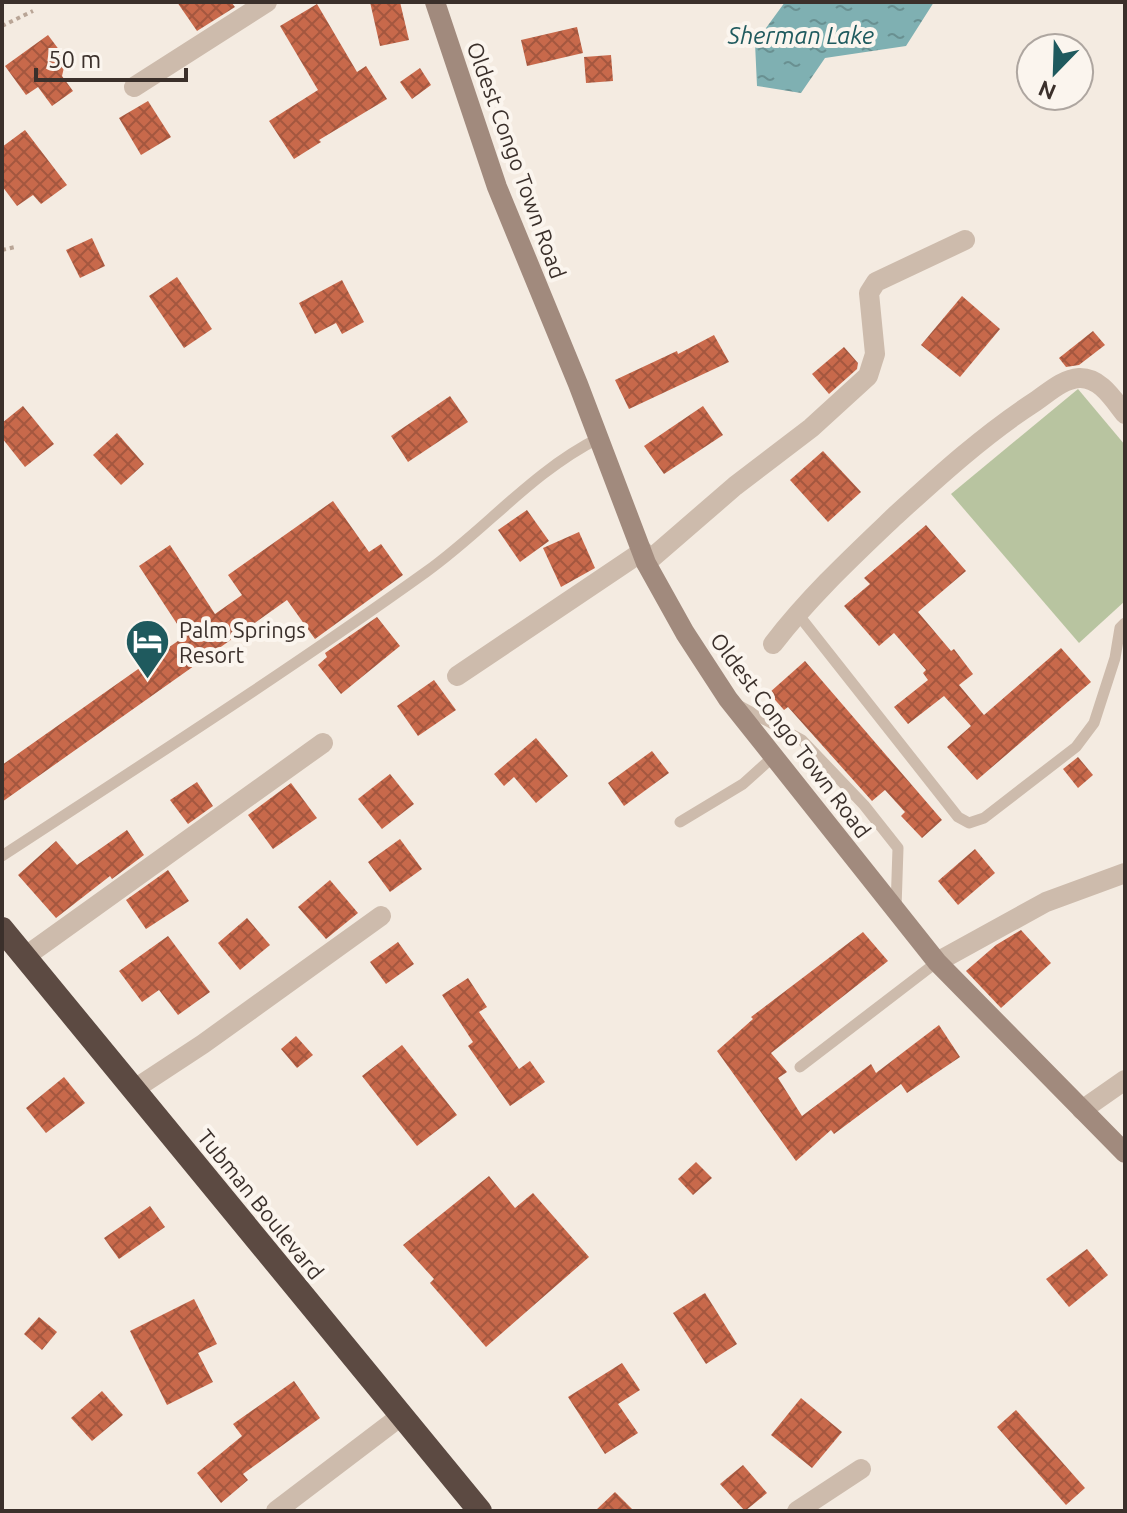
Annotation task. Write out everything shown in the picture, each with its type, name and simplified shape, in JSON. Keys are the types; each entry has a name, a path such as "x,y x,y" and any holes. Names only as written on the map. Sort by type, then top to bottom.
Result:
{"highway":[{"name":"Tubman Boulevard","path":"2,929 480,1511"}],"street":[{"path":"134,87 267,2"},
{"name":"Oldest Congo Town Road","path":"435,2 497,187 644,557 685,633 728,699 937,962 1125,1153"},
{"path":"457,676 644,557 811,428 868,376 875,354 869,293 876,282 965,240"},
{"path":"773,644 841,566 925,488 1004,421 1066,381 1079,378 1092,380 1125,414"},
{"path":"26,956 323,743"},
{"path":"937,962 1046,902 1125,873"},
{"path":"133,1090 203,1044 381,916"},
{"path":"1082,1110 1125,1080"},
{"path":"276,1511 401,1416"},
{"path":"797,1511 861,1469"}],"lane":[{"path":"2,856 303,658 430,570 570,453 599,438"},
{"path":"797,613 958,817 969,823 995,811 1076,747 1094,723 1115,658 1120,628 1125,623"},
{"path":"728,699 802,740 864,805 898,848 896,912"},
{"path":"680,822 743,784 773,757"},
{"path":"800,1067 937,962"}],"path":[{"path":"2,26 33,11"},
{"path":"2,250 15,247"}],"green space":[{"path":"1078,389 1125,445 1125,601 1079,643 951,494"}],"water":[{"name":"Sherman Lake","path":"785,2 934,2 906,46 825,58 801,93 757,86 755,43"}],"building":[{"path":"177,2 231,2 235,7 197,31"},
{"path":"370,2 400,2 409,40 380,46"},
{"path":"317,4 357,72 366,66 387,99 319,140 321,142 294,159 269,121 318,90 280,26"},
{"path":"577,27 583,53 527,66 521,40"},
{"path":"48,35 66,59 62,76 73,91 52,106 38,87 26,95 5,66"},
{"path":"611,55 613,81 586,83 584,57"},
{"path":"420,68 431,85 412,99 400,82"},
{"path":"148,101 171,137 141,155 119,118"},
{"path":"25,130 67,185 41,204 33,195 17,206 2,186 2,147"},
{"path":"92,238 105,266 80,278 66,250"},
{"path":"177,277 212,329 184,348 149,296"},
{"path":"342,280 364,322 342,334 336,323 315,334 299,303"},
{"path":"962,296 1000,329 960,377 921,345"},
{"path":"1093,331 1105,345 1079,365 1066,367 1059,358"},
{"path":"714,335 729,362 629,409 615,380 677,351 678,354"},
{"path":"844,347 858,363 857,369 829,394 812,374"},
{"path":"450,396 468,422 408,462 391,436"},
{"path":"23,406 54,444 25,467 2,438 2,423"},
{"path":"703,406 723,435 664,474 644,446"},
{"path":"117,433 144,464 121,485 93,455"},
{"path":"823,451 861,492 828,522 790,480"},
{"name":"Palm Springs Resort","path":"333,501 369,552 381,544 403,575 315,639 287,600 2,802 2,765 185,636 139,566 170,545 215,614 242,595 228,575"},
{"path":"527,510 549,541 520,562 498,530"},
{"path":"926,525 966,571 918,612 973,674 959,685 984,715 1061,648 1091,682 977,780 947,747 971,726 944,696 908,724 894,707 928,680 923,673 926,670 894,633 879,646 844,606 870,584 864,578"},
{"path":"579,532 595,568 561,587 543,548"},
{"path":"377,617 400,646 341,694 318,665 327,657 325,653"},
{"path":"805,661 942,820 922,838 901,816 905,812 885,790 872,801 788,707 784,710 769,693"},
{"path":"434,680 456,710 418,736 397,706"},
{"path":"536,738 568,776 536,803 514,777 504,786 494,774"},
{"path":"652,751 669,773 624,806 608,783"},
{"path":"1078,757 1093,775 1078,788 1063,769"},
{"path":"390,774 414,804 382,829 358,799"},
{"path":"197,782 213,806 188,824 170,800"},
{"path":"291,783 317,818 273,849 248,815"},
{"path":"127,830 144,855 112,879 110,876 56,918 18,875 56,841 77,865"},
{"path":"400,839 422,869 390,892 368,862"},
{"path":"975,849 995,873 958,905 938,881"},
{"path":"168,870 189,901 146,929 126,900"},
{"path":"330,880 358,913 326,939 298,907"},
{"path":"247,918 270,945 240,970 218,943"},
{"path":"1021,930 1051,963 1001,1008 966,971 996,945"},
{"path":"863,932 888,961 771,1053 787,1072 778,1078 802,1116 871,1064 876,1073 939,1025 960,1057 907,1093 901,1084 834,1134 831,1130 796,1161 717,1051 753,1019 751,1017"},
{"path":"168,936 210,992 178,1015 159,990 142,1002 119,971"},
{"path":"398,942 414,964 386,984 370,962"},
{"path":"468,978 487,1007 479,1012 519,1069 530,1061 545,1082 510,1106 468,1046 473,1042 442,995"},
{"path":"296,1036 313,1055 297,1068 281,1049"},
{"path":"402,1045 457,1115 417,1146 362,1076"},
{"path":"64,1077 85,1103 46,1133 26,1108"},
{"path":"696,1162 712,1178 693,1195 678,1179"},
{"path":"489,1176 515,1208 533,1193 589,1257 486,1347 430,1283 434,1279 403,1245"},
{"path":"150,1206 165,1227 119,1259 104,1238"},
{"path":"1087,1249 1108,1275 1069,1307 1046,1279"},
{"path":"705,1293 737,1344 706,1364 673,1313"},
{"path":"194,1299 217,1344 198,1353 213,1382 167,1405 130,1331"},
{"path":"39,1317 57,1332 42,1350 24,1334"},
{"path":"622,1363 640,1390 618,1404 638,1433 605,1454 568,1397"},
{"path":"294,1381 320,1418 243,1474 248,1480 221,1503 197,1473 242,1436 233,1424"},
{"path":"102,1391 123,1415 92,1441 71,1418"},
{"path":"801,1398 842,1432 812,1468 771,1435"},
{"path":"1016,1410 1085,1488 1066,1505 997,1427"},
{"path":"743,1465 767,1493 745,1511 720,1484"},
{"path":"615,1492 634,1511 595,1511"}],"place":[{"name":"Palm Springs Resort","path":"148,681"}]}
